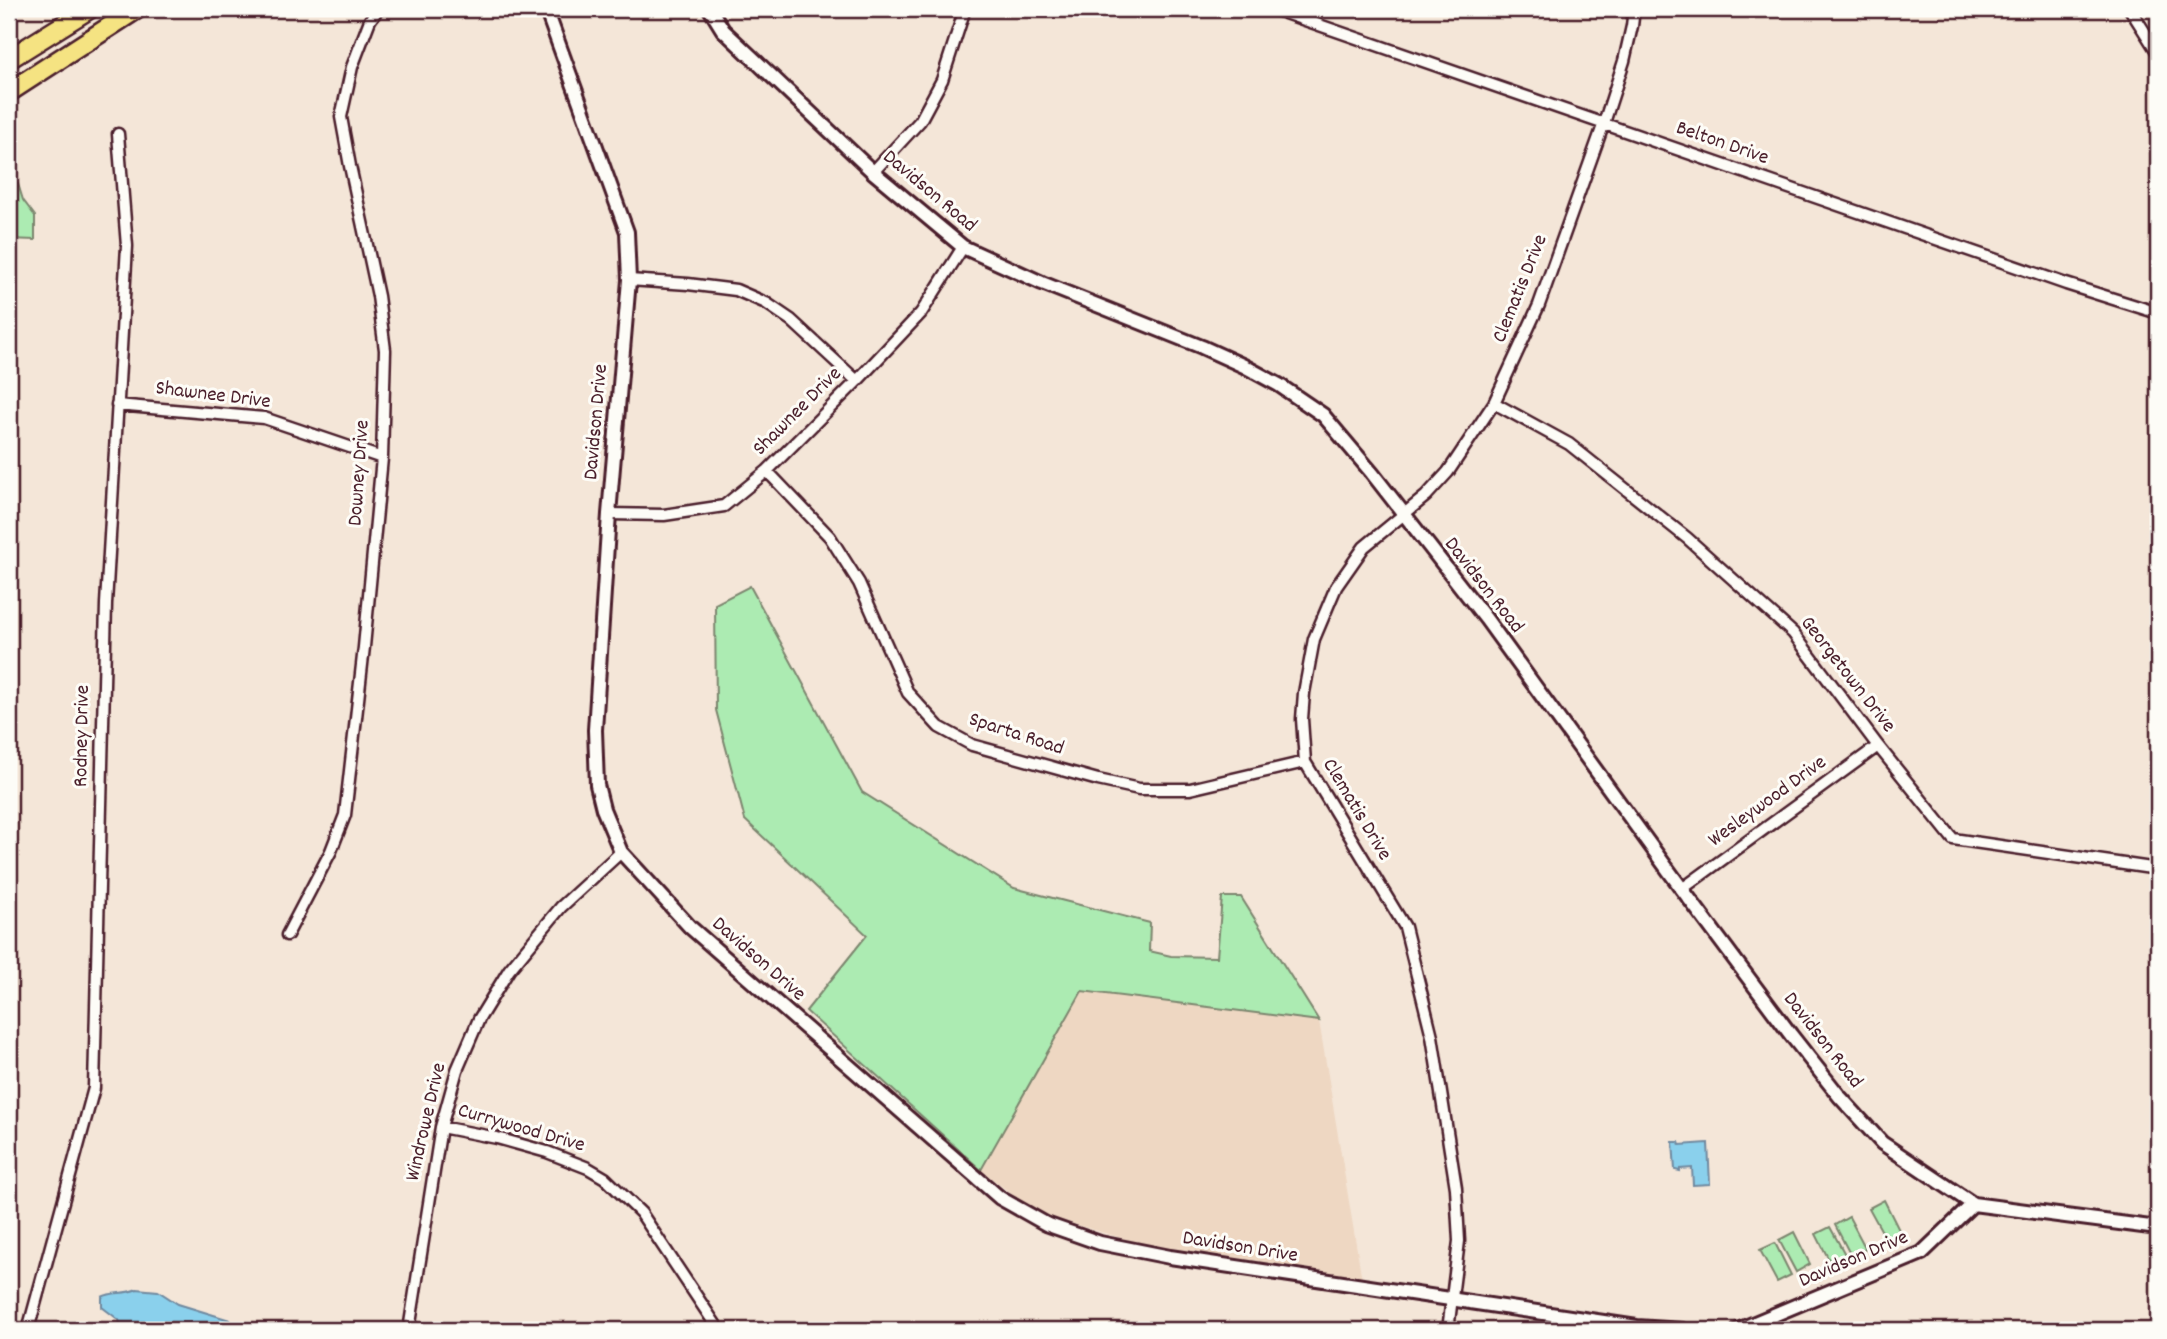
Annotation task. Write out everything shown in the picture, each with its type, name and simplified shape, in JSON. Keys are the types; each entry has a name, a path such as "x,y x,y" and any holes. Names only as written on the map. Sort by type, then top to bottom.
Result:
{"highway":[{"path":"9,59 89,9"},
{"path":"9,92 137,9"}],"street":[{"name":"Downey Drive","path":"287,935 331,851 345,815 356,727 382,458 385,351 379,296 341,117 352,67 370,20 378,9"},
{"name":"Davidson Drive","path":"546,9 627,232 629,280 594,730 597,785 603,809 621,852 690,927 855,1072 1000,1198 1046,1224 1100,1244 1158,1255 1637,1327 1683,1330"},
{"name":"Davidson Road","path":"710,9 723,30 873,172 963,247 1042,283 1244,366 1279,385 1323,415 1486,619 1682,890 1831,1086 1882,1143 1973,1204 2158,1228"},
{"path":"873,172 925,111 942,80 965,9"},
{"name":"Belton Drive","path":"1273,9 2066,284 2158,313"},
{"name":"Clematis Drive","path":"1448,1330 1459,1241 1455,1177 1432,1037 1405,928 1305,762 1302,719 1304,694 1314,639 1336,587 1364,547 1426,496 1448,472 1494,403 1539,305 1604,123 1624,61 1634,9"},
{"path":"2130,9 2158,53"},
{"name":"Rodney Drive","path":"28,1330 94,1088 106,604 127,246 118,134"},
{"name":"Shawnee Drive","path":"609,514 664,515 724,506 767,471 921,313 963,247"},
{"path":"629,280 736,290 766,303 791,320 857,381"},
{"name":"Georgetown Drive","path":"1494,403 1569,444 1687,538 1793,633 1952,839 2158,869"},
{"name":"Shawnee Drive","path":"117,405 264,418 382,458"},
{"name":"Sparta Road","path":"767,471 830,537 859,583 908,693 939,727 972,745 1139,789 1190,789 1305,762"},
{"name":"Wesleywood Drive","path":"1682,890 1878,746"},
{"name":"Windrowe Drive","path":"409,1330 442,1127 462,1057 479,1019 509,970 561,907 621,852"},
{"name":"Currywood Drive","path":"442,1127 547,1152 588,1168 605,1178 641,1213 719,1330"},
{"name":"Davidson Drive","path":"1738,1330 1922,1253 1973,1204"}],"shaded area":[{"path":"1082,991 1319,1021 1362,1280 1142,1244 1036,1213 981,1170"}],"green space":[{"path":"9,171 18,184 23,200 35,216 35,240 9,239"},
{"path":"750,586 862,792 1014,888 1150,923 1149,951 1171,956 1217,957 1222,897 1241,897 1319,1021 1082,991 981,1170 806,1011 867,935 745,820 716,710 715,604"},
{"path":"1884,1200 1900,1232 1886,1239 1869,1208"},
{"path":"1849,1217 1866,1249 1851,1256 1835,1225"},
{"path":"1830,1227 1847,1258 1832,1266 1816,1234"},
{"path":"1794,1232 1810,1264 1796,1272 1779,1240"},
{"path":"1775,1243 1791,1275 1777,1282 1760,1250"}],"water":[{"path":"1673,1142 1679,1142 1680,1145 1708,1143 1710,1184 1693,1185 1692,1168 1675,1170"},
{"path":"137,1289 158,1291 178,1304 230,1320 230,1323 211,1330 101,1330 109,1323 115,1326 120,1323 102,1307 102,1297"}]}
